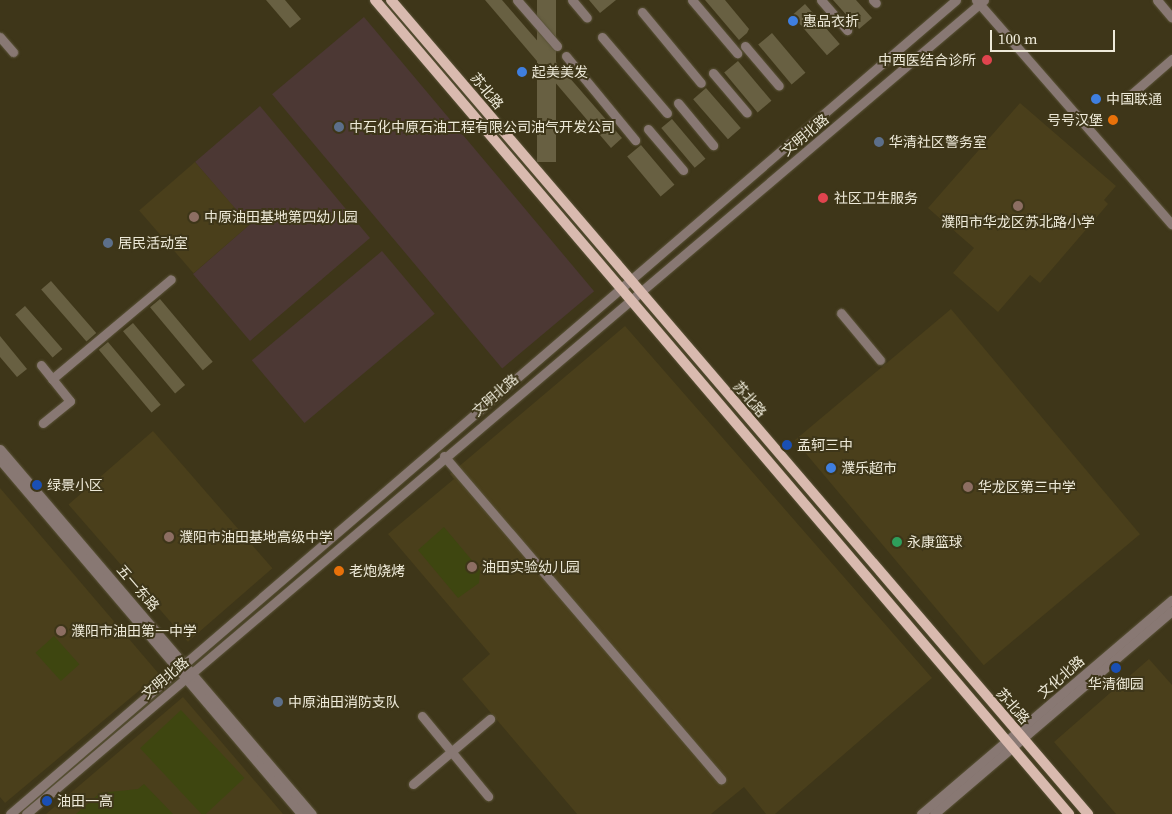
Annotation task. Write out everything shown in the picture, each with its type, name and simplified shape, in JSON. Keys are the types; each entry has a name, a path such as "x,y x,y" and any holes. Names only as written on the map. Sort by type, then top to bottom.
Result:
{"main road":[{"name":"苏北路","path":"375,0 1069,814"},
{"name":"苏北路","path":"391,0 1088,814"}],"street":[{"path":"518,0 557,46"},
{"path":"572,0 588,18"},
{"path":"692,0 737,53"},
{"path":"821,0 846,30"},
{"name":"文明北路","path":"10,814 182,668 621,288 629,279 956,0"},
{"path":"1157,0 1172,18"},
{"name":"文明北路","path":"26,814 980,1"},
{"path":"980,1 1172,225"},
{"path":"642,12 701,84"},
{"path":"0,37 13,52"},
{"path":"602,37 666,113"},
{"path":"745,46 779,86"},
{"path":"566,56 635,140"},
{"path":"1127,98 1172,59"},
{"path":"713,73 747,113"},
{"path":"678,103 713,145"},
{"path":"648,129 683,170"},
{"path":"52,379 171,279"},
{"path":"841,313 880,360"},
{"path":"40,365 70,401 43,423"},
{"name":"五一东路","path":"0,449 182,668"},
{"path":"444,456 720,779"},
{"name":"五一东路","path":"0,460 312,814"},
{"name":"文化北路","path":"934,814 1172,600"},
{"name":"文化北路","path":"1020,735 1172,611"},
{"name":"五一东路","path":"189,675 301,814"},
{"path":"422,716 488,796"},
{"path":"413,784 490,719"},
{"name":"文化北路","path":"921,814 1010,744"}],"shaded area":[{"path":"364,17 594,291 502,368 272,94"},
{"name":"濮阳市华龙区苏北路小学","path":"1020,103 1116,186 1104,200 1108,204 1040,283 1030,275 998,312 953,273 974,248 928,208"},
{"path":"260,106 370,238 250,341 193,274 249,225 195,162"},
{"name":"中原油田基地第四幼儿园","path":"195,162 249,225 194,273 139,211"},
{"path":"382,251 435,314 304,423 252,360"},
{"name":"华龙区第三中学","path":"951,309 1140,534 984,665 795,440"},
{"path":"625,326 932,678 775,814 766,814 744,787 711,814 577,814 462,679 490,654 388,534 454,479 450,474"},
{"name":"濮阳市油田基地高级中学","path":"153,431 272,568 188,642 68,504"},
{"name":"濮阳市油田第一中学","path":"0,488 159,674 5,803 0,797"},
{"path":"1149,659 1172,685 1172,814 1116,814 1054,742"},
{"path":"183,697 283,814 46,814"}],"green space":[{"path":"444,527 480,570 479,583 458,598 418,550"},
{"path":"54,636 79,664 61,681 35,653"},
{"path":"181,710 244,778 206,814 201,814 140,748"},
{"path":"144,784 173,814 76,814 100,793 138,789"}],"building":[{"path":"266,0 285,0 301,19 290,28"},
{"path":"485,0 502,0 622,138 611,148"},
{"path":"537,0 556,0 556,162 537,162"},
{"path":"589,0 616,0 600,13"},
{"path":"705,0 725,0 749,29 747,33 739,40"},
{"path":"833,0 856,0 872,18 859,29"},
{"path":"805,4 840,44 827,55 792,15"},
{"path":"772,33 805,73 792,84 758,45"},
{"path":"738,61 771,101 758,112 724,73"},
{"path":"706,88 741,128 728,139 693,99"},
{"path":"672,119 705,159 695,168 661,128"},
{"path":"641,145 674,185 661,196 627,157"},
{"path":"51,281 96,333 86,342 41,290"},
{"path":"160,299 213,362 203,370 150,307"},
{"path":"25,306 62,349 53,358 15,315"},
{"path":"133,323 185,385 175,393 123,331"},
{"path":"0,336 27,369 17,377 0,357"},
{"path":"108,342 161,405 152,413 99,350"}],"place":[{"name":"惠品衣折","path":"793,21"},
{"name":"中西医结合诊所","path":"987,60"},
{"name":"起美美发","path":"522,72"},
{"name":"中国联通","path":"1096,99"},
{"name":"号号汉堡","path":"1113,120"},
{"name":"中石化中原石油工程有限公司油气开发公司","path":"339,127"},
{"name":"华清社区警务室","path":"879,142"},
{"name":"社区卫生服务","path":"823,198"},
{"name":"濮阳市华龙区苏北路小学","path":"1018,206"},
{"name":"中原油田基地第四幼儿园","path":"194,217"},
{"name":"居民活动室","path":"108,243"},
{"name":"孟轲三中","path":"787,445"},
{"name":"濮乐超市","path":"831,468"},
{"name":"绿景小区","path":"37,485"},
{"name":"华龙区第三中学","path":"968,487"},
{"name":"濮阳市油田基地高级中学","path":"169,537"},
{"name":"永康篮球","path":"897,542"},
{"name":"油田实验幼儿园","path":"472,567"},
{"name":"老炮烧烤","path":"339,571"},
{"name":"濮阳市油田第一中学","path":"61,631"},
{"name":"华清御园","path":"1116,668"},
{"name":"中原油田消防支队","path":"278,702"},
{"name":"油田一高","path":"47,801"}]}
